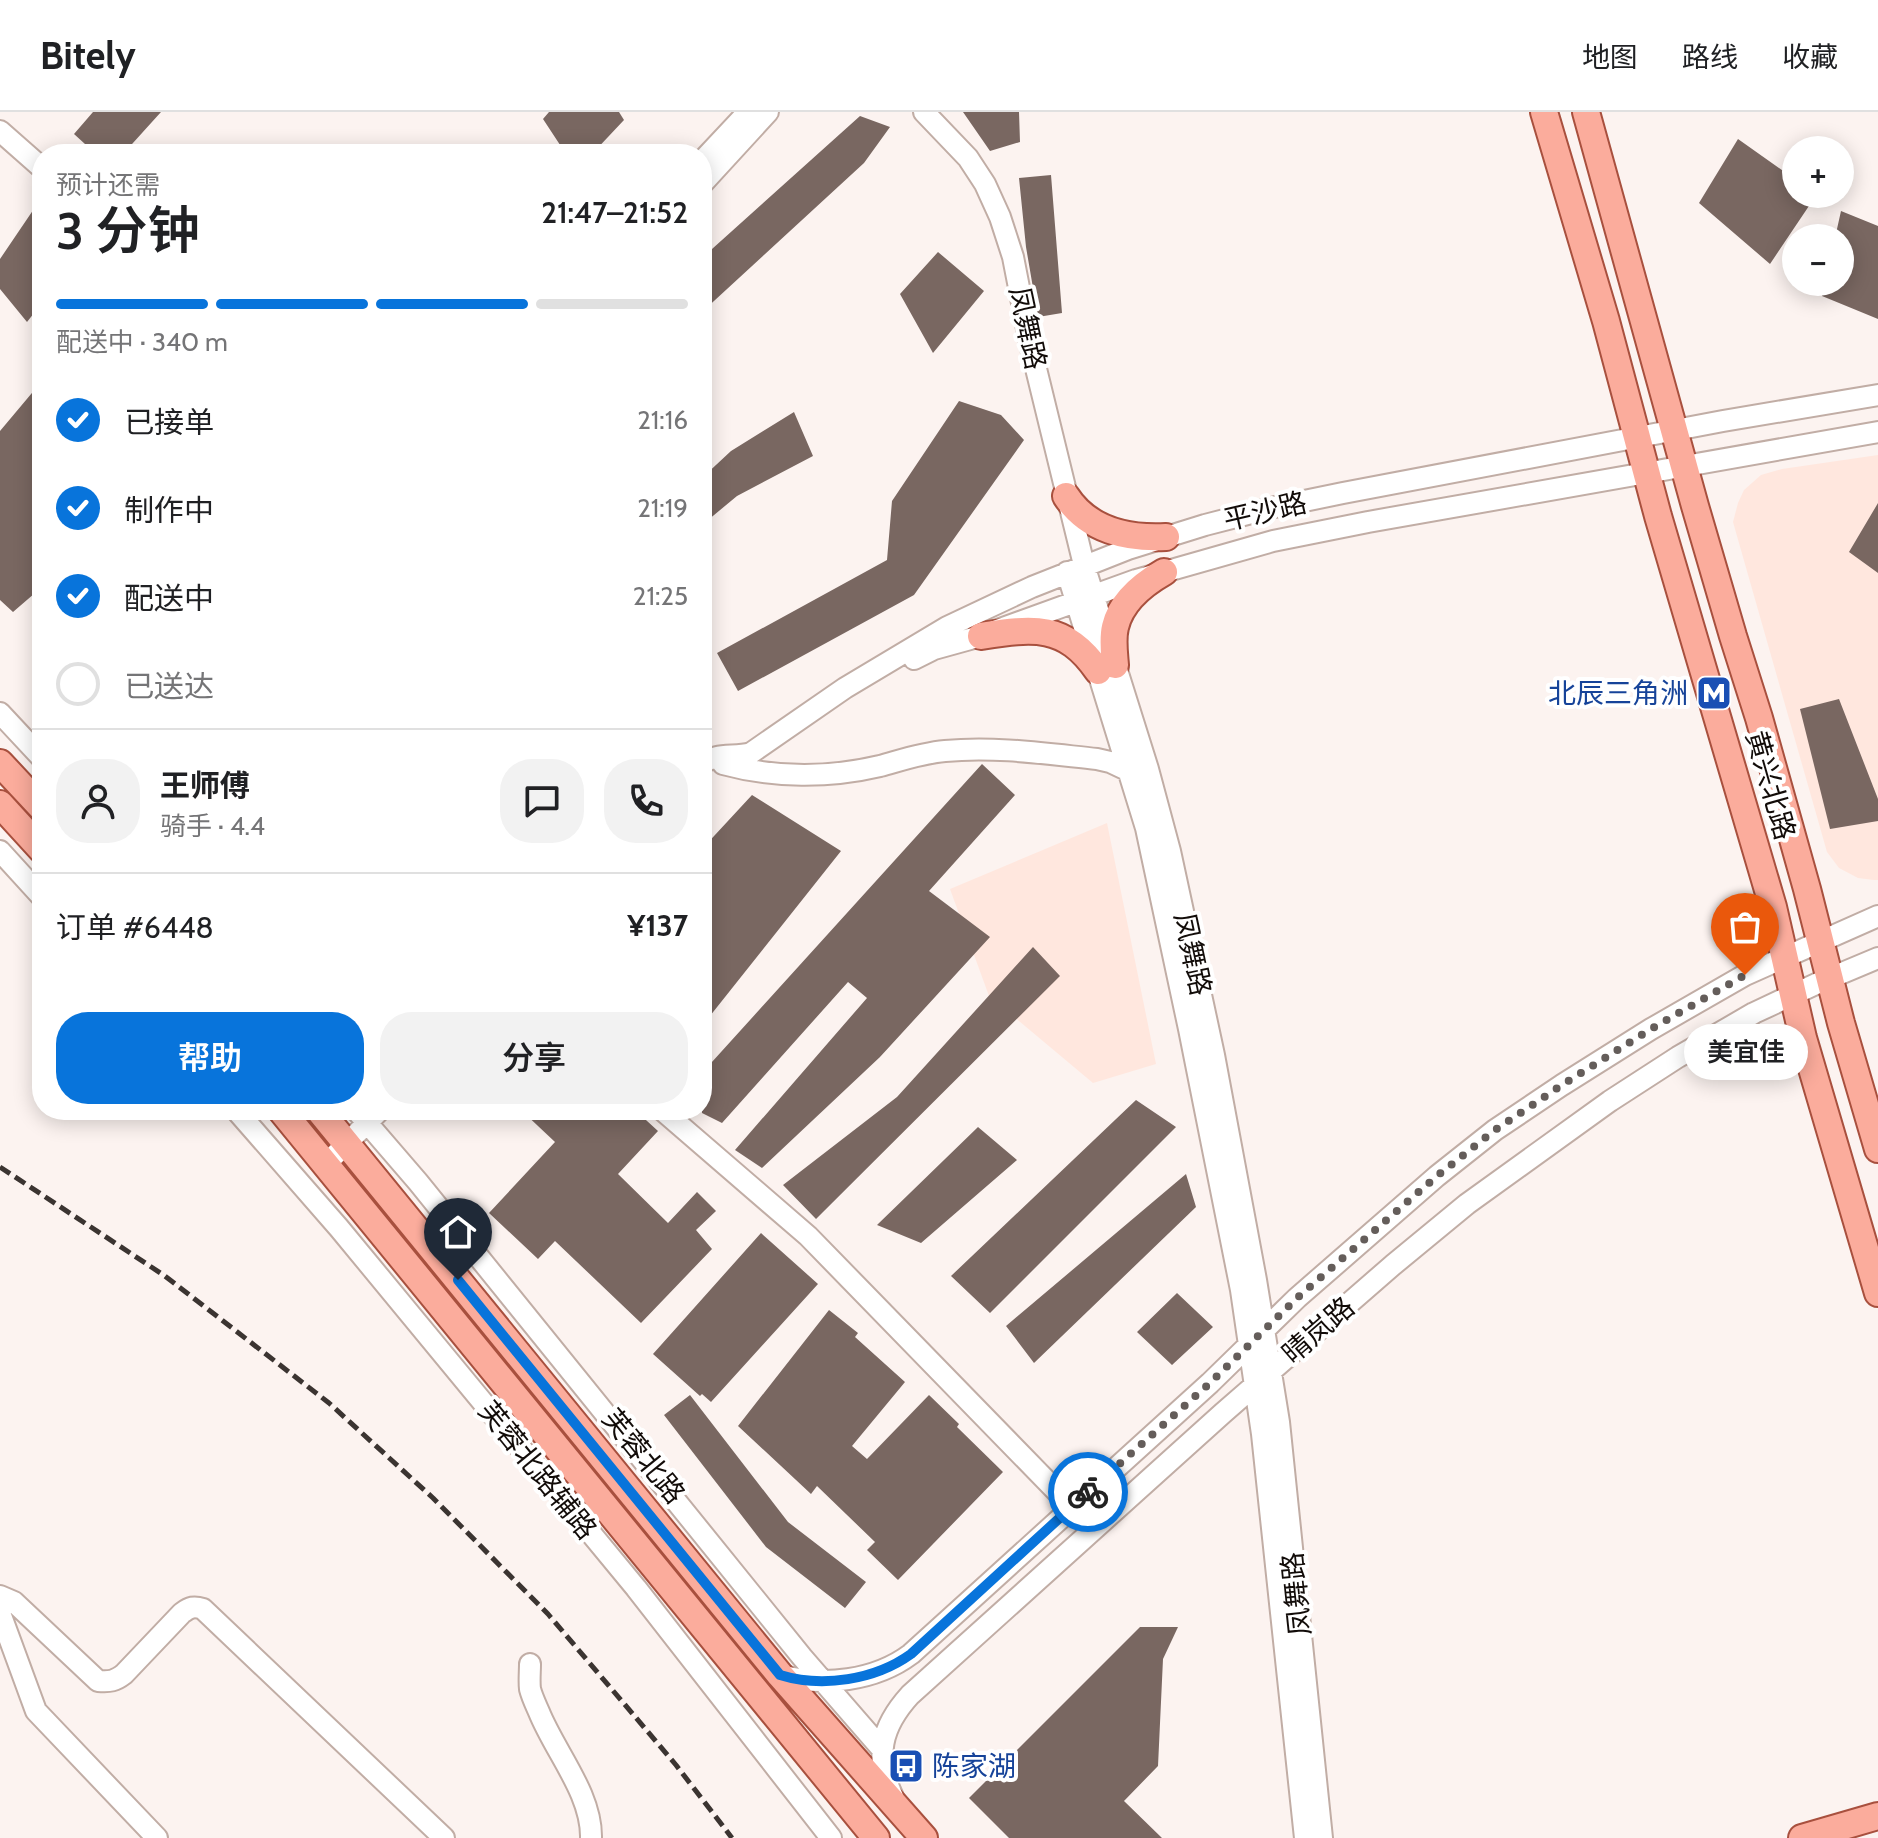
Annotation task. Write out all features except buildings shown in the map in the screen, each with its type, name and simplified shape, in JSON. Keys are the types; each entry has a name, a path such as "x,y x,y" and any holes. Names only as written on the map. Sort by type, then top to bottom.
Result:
{"main road":[{"name":"黄兴北路","path":"1544,112 1773,907 1803,1038 1878,1293"},
{"name":"黄兴北路","path":"1586,112 1878,1149"},
{"path":"1066,496 1083,517 1112,531 1135,537 1166,537"},
{"path":"981,636 1023,630 1050,633 1075,645 1107,668 1115,626 1122,610 1143,585 1164,572"},
{"path":"0,763 32,797"},
{"path":"0,804 32,839"},
{"path":"289,1120 876,1838"},
{"name":"芙蓉北路","path":"327,1120 780,1675 924,1838"},
{"path":"840,1796 853,1838"},
{"path":"1802,1838 1878,1816"}],"street":[{"path":"712,150 748,112"},
{"path":"712,173 768,112"},
{"name":"凤舞路","path":"924,112 968,158 985,184 1013,257 1066,496 1076,569 1107,668 1152,783 1186,919 1256,1280 1279,1422 1322,1838"},
{"path":"0,131 32,159"},
{"name":"平沙路","path":"712,757 751,753 845,688 983,609 1076,569 1166,537 1275,507 1878,395"},
{"name":"平沙路","path":"712,774 722,768 754,762 765,756 852,695 934,649 981,636 1164,572 1315,531 1878,432"},
{"name":"凤舞路","path":"1107,668 1168,928 1238,1275 1262,1434 1305,1838"},
{"path":"0,713 32,747"},
{"path":"712,760 809,776 848,772 914,755 999,751 1097,759 1129,771"},
{"path":"0,851 32,886"},
{"name":"晴岚路","path":"780,1675 824,1682 879,1671 898,1663 1210,1383 1297,1298 1437,1176 1495,1130 1651,1029 1745,975 1878,916"},
{"name":"晴岚路","path":"881,1748 896,1710 910,1695 1270,1371 1467,1204 1610,1101 1678,1057 1754,1013 1878,958"},
{"name":"芙蓉北路辅路","path":"245,1120 339,1228 626,1576 831,1838"},
{"path":"321,1159 358,1120"},
{"path":"369,1120 824,1682 881,1748 885,1777 900,1811"},
{"path":"674,1120 808,1236 1072,1507"},
{"path":"579,1428 603,1409"},
{"path":"0,1596 14,1602 98,1681 114,1681 175,1619 189,1608 203,1609 444,1838"},
{"path":"0,1613 36,1711 157,1838"},
{"path":"530,1664 531,1690 543,1722 586,1809 591,1838"}],"shaded area":[{"path":"1878,455 1878,880 1874,880 1858,878 1839,868 1827,852 1733,522 1744,490 1761,475"},
{"path":"1107,823 1156,1064 1093,1083 989,996 950,889"}],"railway":[{"path":"0,1167 165,1276 329,1403 433,1498 548,1614 676,1765 732,1838"}],"way so far":[{"path":"1088,1492 1210,1383 1297,1298 1437,1176 1495,1130 1651,1029 1745,975"}],"place":[{"name":"北辰三角洲","path":"1714,693"},
{"name":"美宜佳","path":"1745,975"},
{"name":"陈家湖","path":"906,1766"}],"route":[{"path":"458,1280 780,1675 824,1682 879,1671 898,1663 1088,1492"}]}
